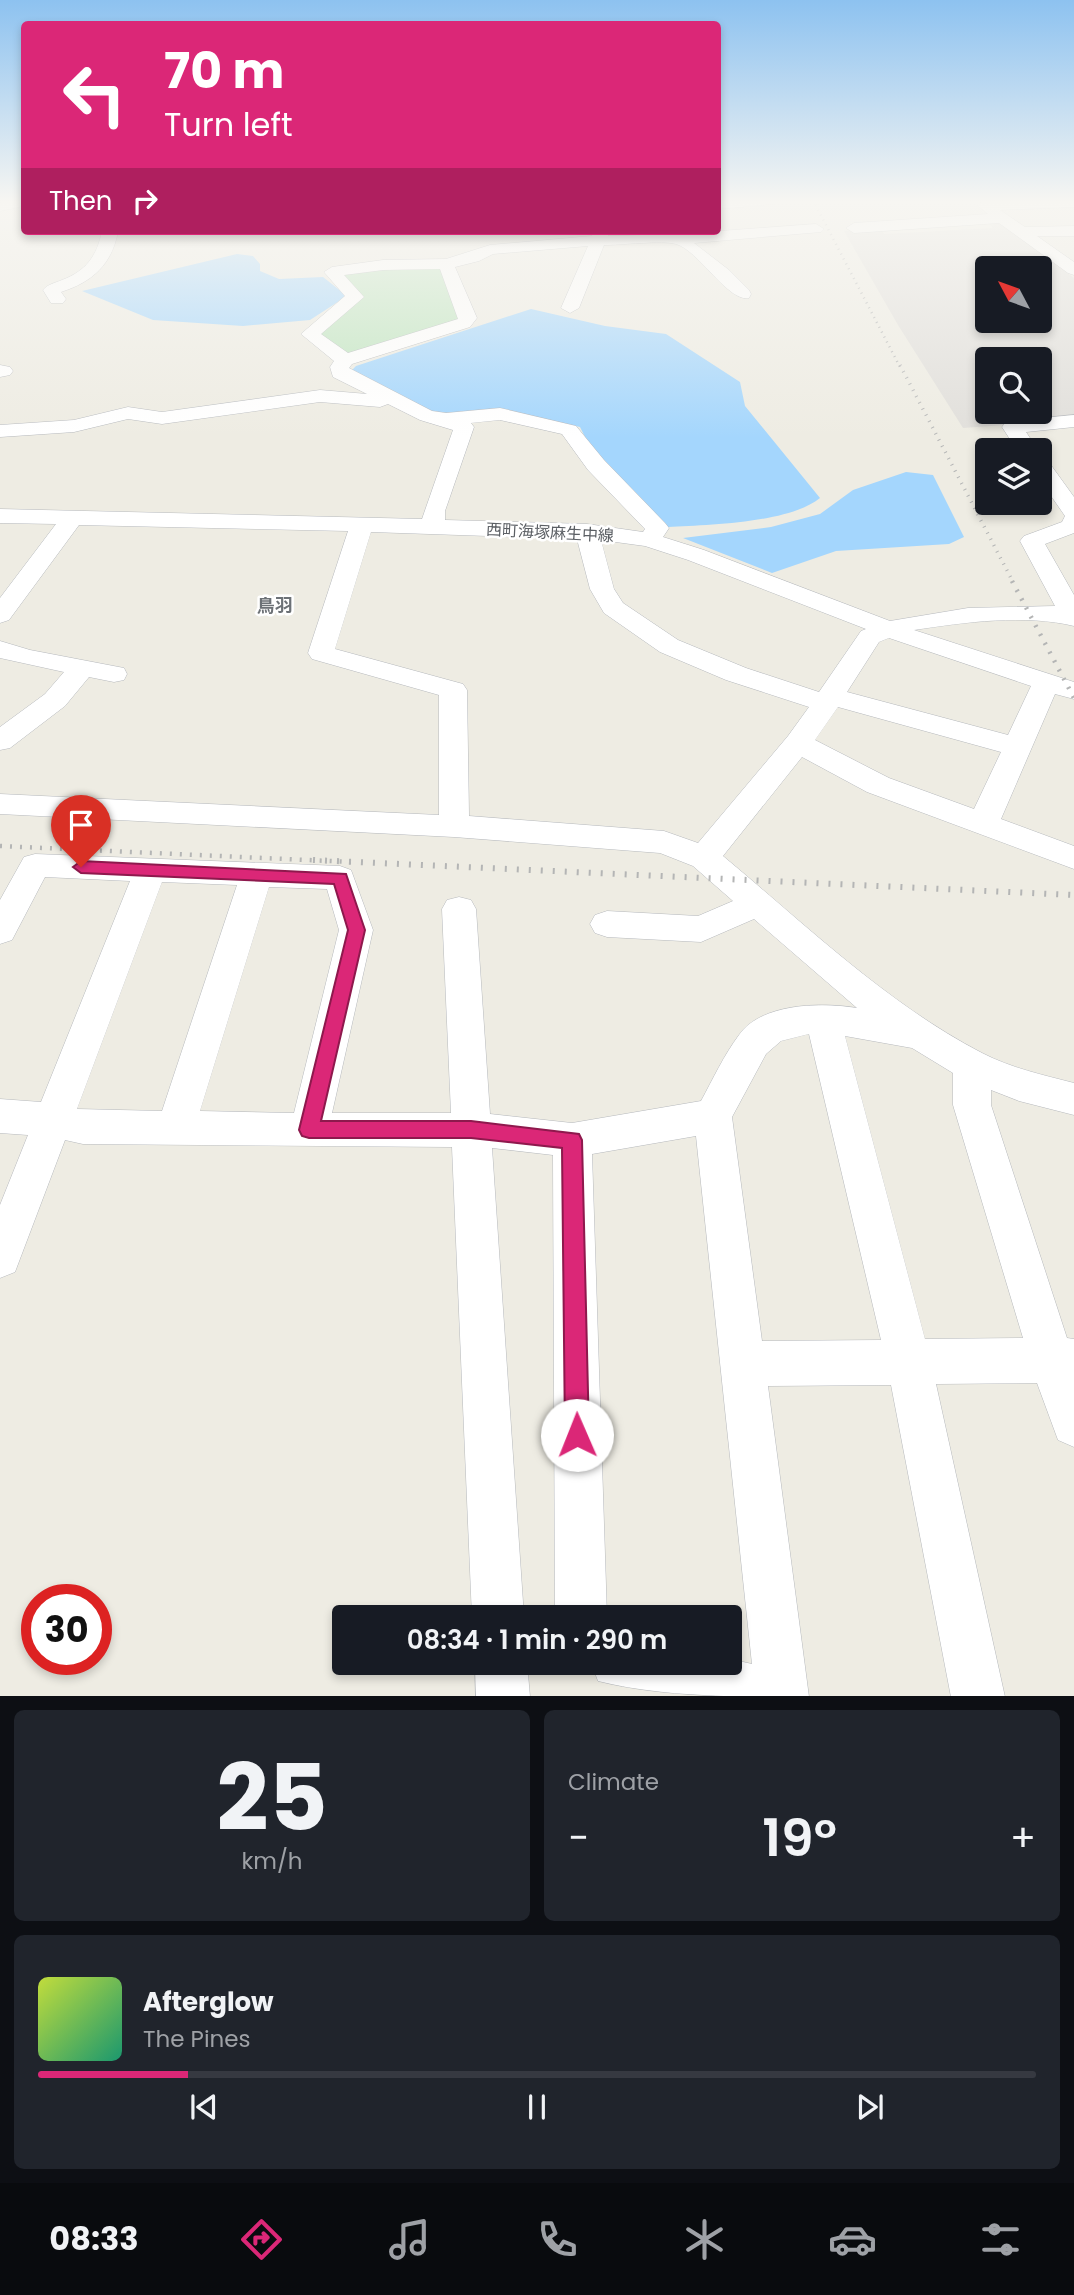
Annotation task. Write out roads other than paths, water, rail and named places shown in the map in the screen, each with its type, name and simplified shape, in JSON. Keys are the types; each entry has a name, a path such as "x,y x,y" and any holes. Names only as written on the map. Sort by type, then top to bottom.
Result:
{"street":[{"path":"57,299 51,290 77,279"},
{"path":"339,279 355,297 310,334 345,360"},
{"path":"452,279 468,318 464,323 345,360 339,367 340,373 437,418 500,414 569,430 596,465 657,528 649,540"},
{"path":"570,308 582,279"},
{"path":"729,279 743,294"},
{"path":"0,431 74,426 128,413 162,418 320,396 384,401 464,427 434,511 433,526"},
{"path":"1020,438 1012,427 1074,421"},
{"path":"704,858 799,743 870,637 884,628 958,618 1073,615 1066,588 1032,541 1073,522 1052,486"},
{"name":"西町海塚麻生中線","path":"0,516 587,531 649,540 696,555 958,656 1060,687"},
{"path":"0,615 72,518"},
{"path":"362,525 321,653 453,690 454,826"},
{"path":"587,531 601,589 613,608 669,646 736,674 1017,747"},
{"path":"0,649 25,657 114,674"},
{"path":"0,741 55,700 82,668"},
{"path":"983,824 1017,747 1060,687"},
{"path":"799,743 878,785 1074,858"},
{"path":"0,804 454,826 664,842 704,858 864,995 928,1039 971,1065 1019,1085 1074,1099"},
{"path":"5,912 35,865 340,878 356,930 309,1130"},
{"path":"0,1258 149,870"},
{"path":"176,1128 256,875"},
{"path":"607,924 644,934 701,929 759,903"},
{"path":"458,909 497,1605"},
{"path":"680,1675 782,1696 713,1116 753,1043 760,1035 782,1025 823,1019 885,1028 928,1039"},
{"path":"823,1019 909,1362 978,1696"},
{"path":"971,1065 972,1105 1063,1361 1074,1423"},
{"path":"0,1116 53,1120 83,1127 471,1129 572,1140 713,1116"},
{"path":"572,1140 581,1605"},
{"path":"742,1364 1063,1361"},
{"path":"502,1675 503,1696"}],"water":[{"path":"132,279 326,279 347,296 310,320 243,326 153,320 82,291"},
{"path":"531,309 605,326 666,334 740,382 745,406 820,498 789,513 769,518 726,524 668,527 589,445 580,427 537,417 427,412 349,373 356,366"},
{"path":"906,472 933,475 964,537 949,544 836,551 772,573 683,538 771,527 820,514 853,490"}],"railway":[{"path":"854,279 900,367"},
{"path":"900,365 1013,582"},
{"path":"1012,581 1074,698"},
{"path":"0,846 351,862"},
{"path":"313,860 1074,895"}],"district":[{"name":"鳥羽","path":"275,606"}]}
